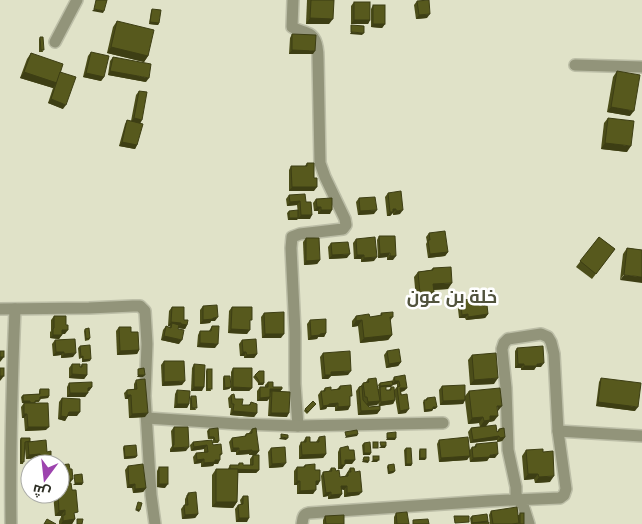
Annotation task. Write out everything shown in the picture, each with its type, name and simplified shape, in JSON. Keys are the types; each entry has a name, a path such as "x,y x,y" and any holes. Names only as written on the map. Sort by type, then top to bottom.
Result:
{"street":[{"path":"55,42 77,0"},
{"path":"293,0 292,27 309,33 313,36 316,44 318,58 320,162 346,225 343,229 300,234 292,237 298,426"},
{"path":"575,66 642,67"},
{"path":"0,309 133,306 143,308 145,311 146,331 145,396 149,469 155,524"},
{"path":"11,524 10,465 5,409 15,309"},
{"path":"302,524 304,516 310,513 489,501 518,500 560,498 564,495 566,489 558,431 554,354 548,337 541,334 508,338 502,349 506,388 508,450 516,494 518,500 523,506 529,524"},
{"path":"147,418 298,426 443,423"},
{"path":"558,431 642,436"}],"building":[{"path":"96,0 107,0 104,11 94,9"},
{"path":"311,0 334,0 333,19 310,18"},
{"path":"429,0 430,14 419,15 417,1"},
{"path":"354,2 370,2 370,20 354,20"},
{"path":"373,5 385,5 385,24 373,24"},
{"path":"152,9 161,10 159,23 150,22"},
{"path":"117,21 154,30 148,56 111,47"},
{"path":"351,25 364,26 364,33 351,32"},
{"path":"292,34 316,35 315,51 292,50"},
{"path":"40,37 43,37 44,50 41,50"},
{"path":"91,52 109,56 104,77 86,73"},
{"path":"31,53 63,64 57,83 24,72"},
{"path":"113,57 151,64 149,78 110,71"},
{"path":"617,71 640,75 634,111 611,107"},
{"path":"60,72 76,77 66,105 51,99"},
{"path":"139,91 147,92 142,120 134,118"},
{"path":"608,118 634,121 631,146 605,143"},
{"path":"127,120 143,124 137,145 122,142"},
{"path":"307,163 314,163 314,178 317,178 317,187 292,187 291,166 307,166"},
{"path":"401,191 403,210 396,211 396,209 393,209 393,212 390,212 388,193"},
{"path":"305,194 306,202 311,202 312,215 301,215 300,201 290,202 289,195"},
{"path":"375,197 377,210 360,211 359,198"},
{"path":"332,198 332,210 321,210 321,207 317,207 316,199"},
{"path":"298,210 298,218 289,218 289,211"},
{"path":"445,231 448,252 430,254 429,233"},
{"path":"379,236 395,236 396,256 390,256 390,253 380,254"},
{"path":"375,237 377,257 364,258 364,255 357,255 356,239"},
{"path":"599,237 615,249 596,274 580,261"},
{"path":"306,238 319,238 320,260 306,261"},
{"path":"348,242 350,254 332,255 331,243"},
{"path":"627,248 642,250 642,277 624,275"},
{"path":"451,267 452,283 433,284 434,292 420,293 418,272 433,270 433,268"},
{"path":"482,298 483,306 487,305 488,314 468,317 468,314 462,315 461,306 463,305 463,300"},
{"path":"217,305 218,317 203,320 203,306"},
{"path":"172,307 184,307 184,320 188,320 187,325 171,322"},
{"path":"232,307 252,307 250,330 231,329"},
{"path":"284,312 284,334 265,334 264,313"},
{"path":"393,312 393,317 390,317 392,335 364,338 362,320 356,321 356,316 369,314 370,317 382,315 381,313"},
{"path":"54,316 66,316 68,330 62,330 62,335 53,335"},
{"path":"326,319 326,333 311,336 310,320"},
{"path":"172,323 179,325 178,329 184,330 182,340 164,336 166,326 171,328"},
{"path":"212,326 219,326 218,344 200,343 200,331 211,331"},
{"path":"119,327 131,327 131,332 138,332 139,350 120,351"},
{"path":"89,328 90,338 86,339 85,329"},
{"path":"75,339 76,353 64,354 64,352 56,352 55,340"},
{"path":"256,339 257,354 247,355 246,352 243,352 242,340"},
{"path":"90,345 91,359 83,360 80,346"},
{"path":"543,346 544,363 537,364 537,366 518,364 517,348"},
{"path":"399,349 401,362 389,364 387,351"},
{"path":"0,351 4,351 4,357 0,357"},
{"path":"350,351 351,371 331,372 331,375 325,375 323,353"},
{"path":"496,353 498,378 474,380 472,355"},
{"path":"164,361 184,361 185,381 164,382"},
{"path":"72,364 80,364 80,367 82,367 82,364 87,364 87,375 72,374"},
{"path":"194,364 205,365 204,387 194,387"},
{"path":"0,368 4,368 4,376 0,376"},
{"path":"144,368 145,375 138,375 138,369"},
{"path":"233,368 252,368 252,388 233,387"},
{"path":"207,369 212,369 212,389 207,389"},
{"path":"259,371 264,371 264,383 259,383 255,375"},
{"path":"405,375 407,388 400,388 401,395 407,394 409,409 400,411 397,387 400,386 399,381 395,381 394,377"},
{"path":"224,376 230,376 231,387 225,388"},
{"path":"376,378 380,401 368,402 367,397 365,397 363,383 369,382 368,379"},
{"path":"601,378 641,383 638,407 598,402"},
{"path":"145,379 148,413 132,414 131,395 127,395 127,390 137,389 136,380"},
{"path":"392,381 393,385 380,386 380,383"},
{"path":"92,382 92,387 88,388 88,393 70,393 69,383"},
{"path":"268,382 273,382 273,387 282,387 282,389 270,389 270,397 260,398 260,387 268,387"},
{"path":"351,385 352,396 350,396 350,406 338,407 338,403 323,406 321,391 325,391 325,388 331,387 331,390 340,389 340,386"},
{"path":"465,385 465,400 443,401 442,386"},
{"path":"362,386 363,400 369,407 380,406 380,410 361,411 359,387"},
{"path":"386,386 386,390 391,390 391,387 394,387 395,400 381,402 380,387"},
{"path":"500,388 502,406 497,406 498,416 490,416 490,420 484,421 483,417 472,418 469,391"},
{"path":"40,389 49,389 49,396 40,397 40,400 35,401 35,403 23,401 23,395 40,394"},
{"path":"177,390 190,391 189,404 177,404"},
{"path":"272,391 290,392 289,413 271,413"},
{"path":"234,394 235,399 243,399 242,405 250,405 251,402 257,404 257,413 233,411 234,404 232,404 231,395"},
{"path":"191,396 196,396 197,408 192,408"},
{"path":"435,397 437,407 425,410 424,400"},
{"path":"62,398 80,399 80,412 69,412 67,417 61,416"},
{"path":"313,401 316,404 308,412 305,409"},
{"path":"24,403 48,403 49,427 28,427 27,414 24,414"},
{"path":"496,425 497,432 499,429 504,428 505,437 500,438 499,436 473,440 471,428"},
{"path":"174,427 188,427 189,447 173,448"},
{"path":"218,428 219,441 215,441 214,437 209,437 209,429"},
{"path":"256,428 259,451 239,451 239,448 233,448 232,438 246,436 246,434 252,433 252,429"},
{"path":"357,430 358,434 346,436 345,432"},
{"path":"396,432 396,438 387,438 387,433"},
{"path":"281,434 288,435 288,438 281,437"},
{"path":"325,436 326,454 302,455 301,442 306,442 306,437 310,437 310,442 319,442 319,437"},
{"path":"468,437 470,456 441,458 439,440"},
{"path":"21,438 30,438 30,441 25,442 24,454 21,454"},
{"path":"46,440 47,452 51,451 51,454 29,454 28,442"},
{"path":"212,440 213,445 221,444 222,454 220,454 220,460 204,463 204,459 197,460 196,453 208,452 207,445 194,447 193,442"},
{"path":"370,442 371,453 364,453 364,443"},
{"path":"373,442 378,442 378,448 373,448"},
{"path":"380,442 386,442 386,446 381,446"},
{"path":"497,442 498,454 490,455 490,457 473,458 472,447 476,447 476,444"},
{"path":"136,445 137,456 125,457 124,446"},
{"path":"348,446 349,450 354,450 355,460 345,460 345,465 341,465 340,448"},
{"path":"285,447 286,463 272,464 271,448"},
{"path":"406,448 411,448 412,464 406,464"},
{"path":"420,449 426,449 426,458 420,458"},
{"path":"543,449 543,452 553,451 554,476 539,477 538,474 528,474 526,450"},
{"path":"253,455 259,455 259,470 230,469 230,465 239,465 239,463 253,465"},
{"path":"373,456 379,456 379,460 373,460"},
{"path":"364,457 369,457 369,461 363,460"},
{"path":"143,464 146,488 135,489 135,484 129,485 128,466"},
{"path":"315,464 315,470 320,470 320,481 316,481 316,490 300,491 300,481 297,481 297,467"},
{"path":"394,464 395,471 389,472 388,465"},
{"path":"159,467 168,467 168,484 159,484"},
{"path":"331,468 335,468 336,471 339,470 340,477 348,476 348,472 351,472 350,468 354,468 355,472 360,471 362,492 347,493 347,486 341,486 342,494 331,495 331,492 326,493 323,472 332,471"},
{"path":"70,469 72,469 73,479 70,479"},
{"path":"216,469 238,469 237,502 216,502"},
{"path":"82,474 83,483 75,483 74,475"},
{"path":"70,483 72,490 76,490 78,512 74,513 75,519 63,521 65,510 59,511 59,504 70,504"},
{"path":"196,492 198,514 185,515 184,505 188,505 187,495 189,495 188,493"},
{"path":"243,496 248,496 249,518 239,518 238,505 243,504"},
{"path":"138,502 142,503 140,510 136,509"},
{"path":"517,507 519,523 493,524 491,511"},
{"path":"407,512 409,524 397,524 396,513"},
{"path":"520,513 524,513 524,524 520,524"},
{"path":"487,514 488,521 472,523 472,516"},
{"path":"344,515 344,524 326,524 325,516"},
{"path":"454,516 469,516 469,522 455,523"},
{"path":"47,519 56,524 44,524"},
{"path":"77,519 83,519 82,524 77,524"},
{"path":"428,519 429,524 413,524 413,520"},
{"path":"489,522 489,524 473,524 473,523"}],"district":[{"name":"خلة بن عون","path":"452,297"}]}
